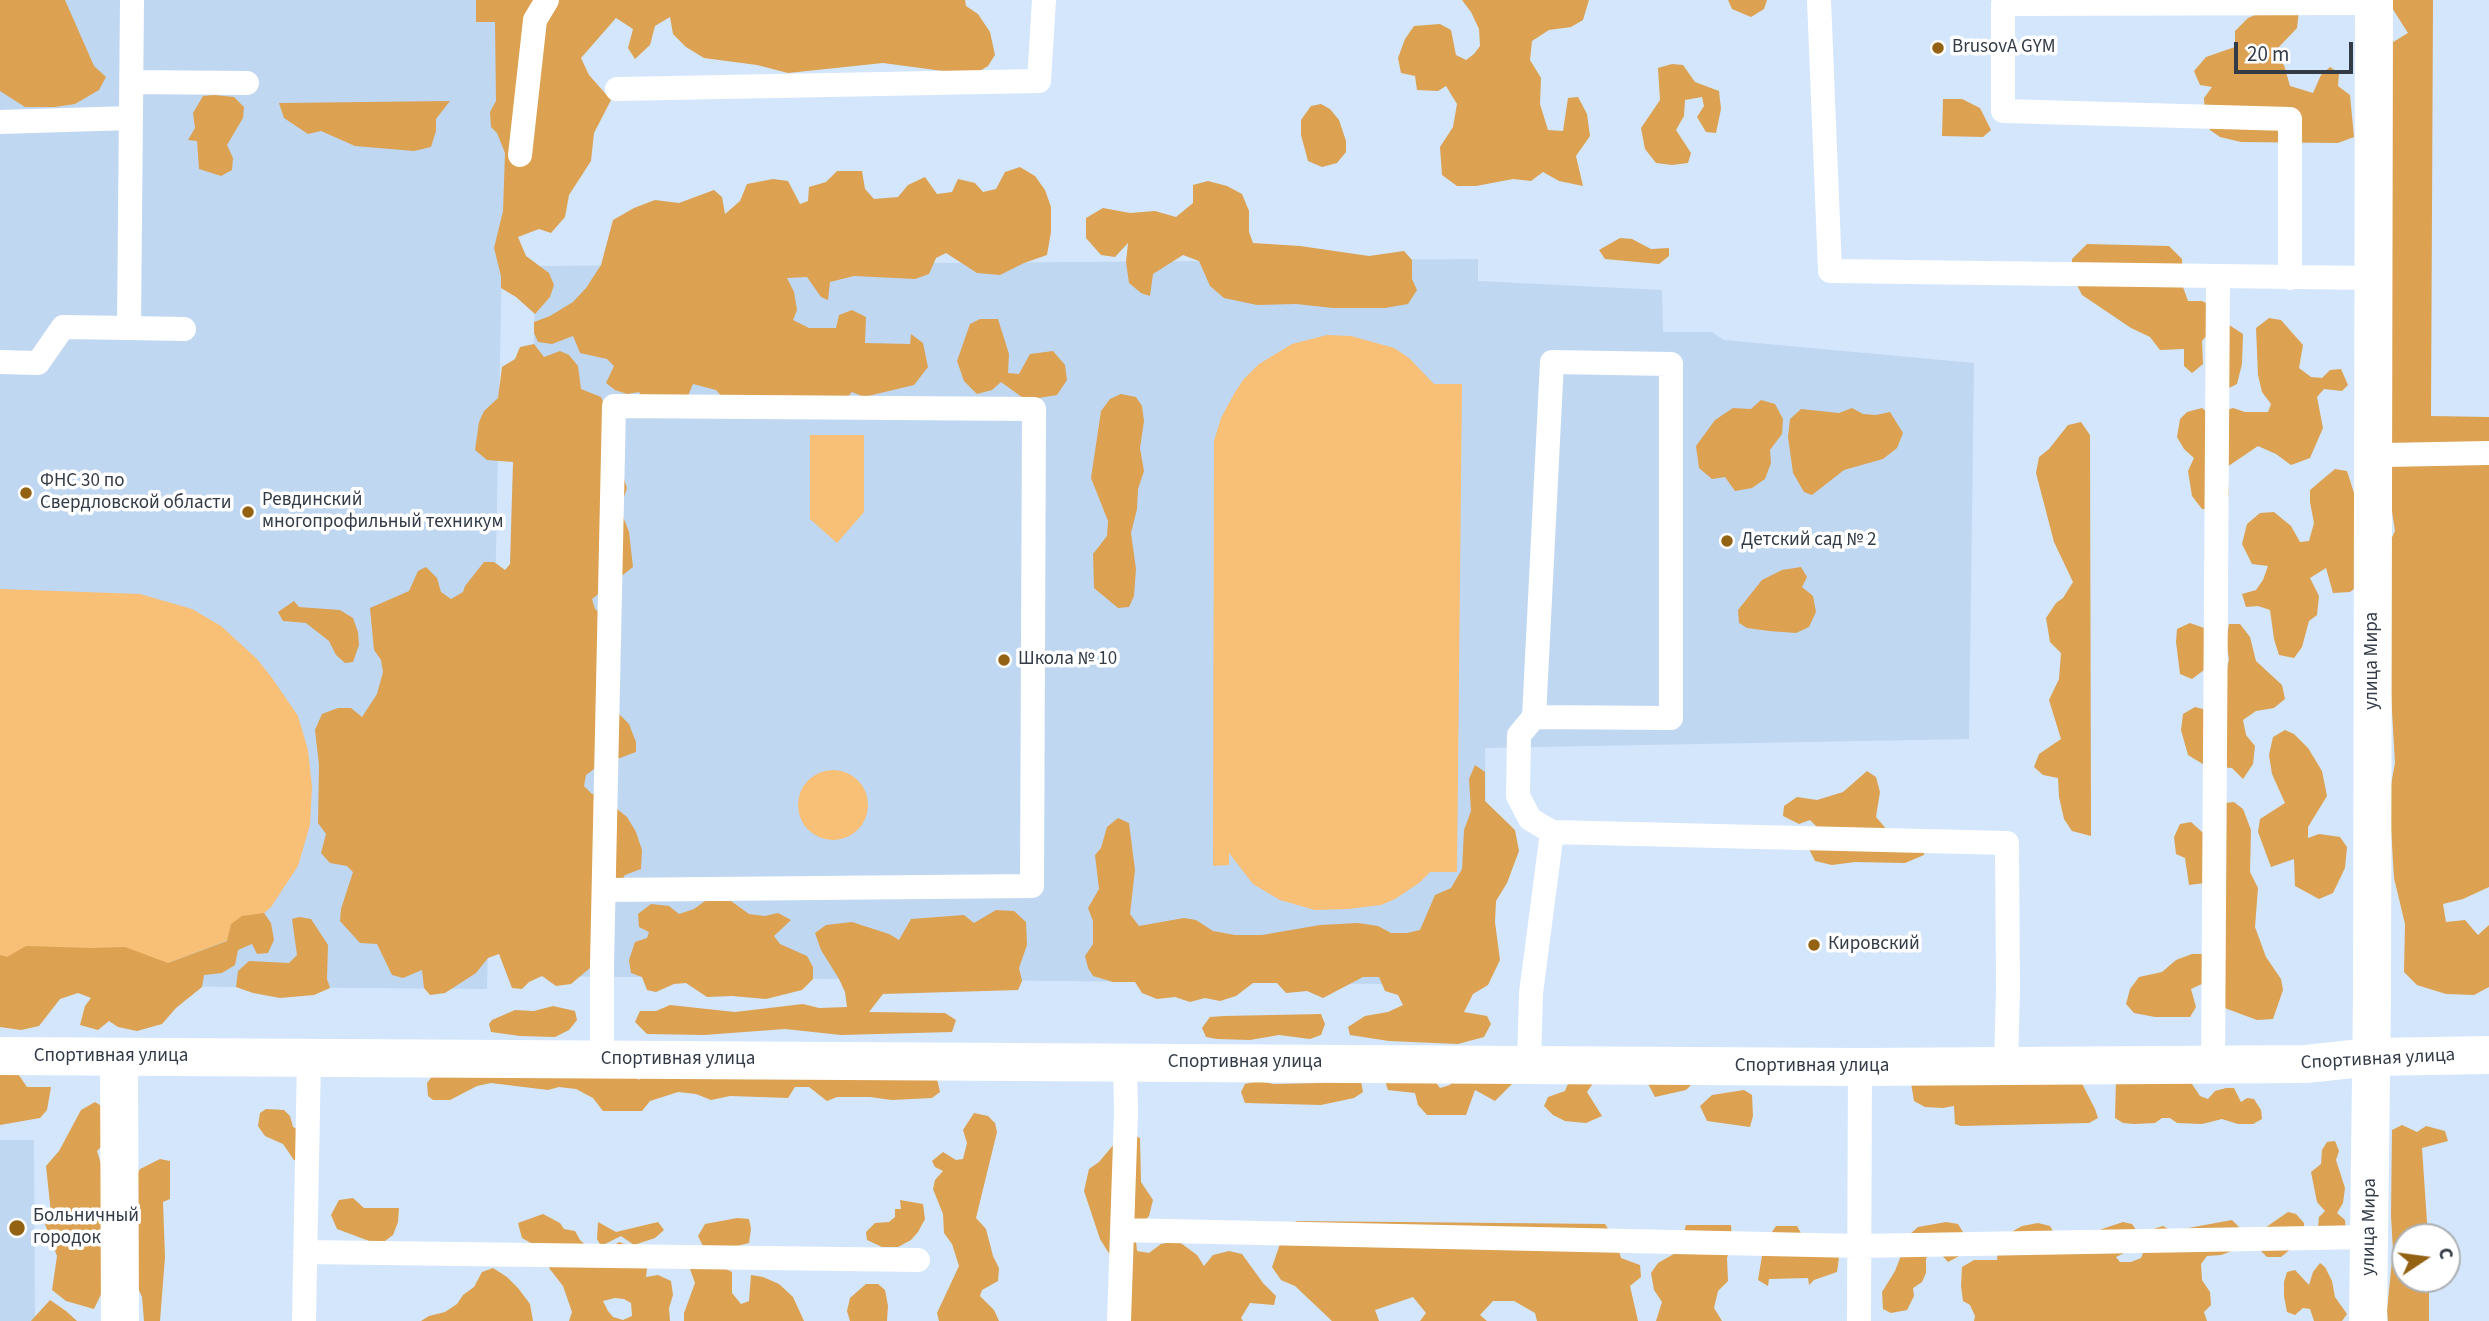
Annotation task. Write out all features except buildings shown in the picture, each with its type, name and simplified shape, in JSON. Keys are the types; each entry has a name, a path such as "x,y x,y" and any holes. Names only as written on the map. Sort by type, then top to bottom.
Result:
{"street":[{"name":"улица Мира","path":"2368,1321 2374,1"},
{"name":"Спортивная улица","path":"0,1056 1860,1067 2306,1064 2371,1057 2489,1055"},
{"path":"119,1058 120,1321"}],"lane":[{"path":"129,328 132,0"},
{"path":"520,155 536,20 547,0"},
{"path":"617,89 1039,81 1044,0"},
{"path":"1819,0 1830,271 2374,278"},
{"path":"2290,278 2290,119 2003,111 2003,4 2374,1"},
{"path":"132,82 247,83"},
{"path":"0,122 131,118"},
{"path":"2213,1065 2218,277"},
{"path":"0,362 38,363 63,327 184,328"},
{"path":"1534,717 1671,718 1671,363 1552,362 1534,717 1519,735 1518,796 1530,818 1552,832 2007,843 2006,1066"},
{"path":"602,1059 604,890 614,405 1034,409 1032,886 604,890"},
{"path":"2373,459 2384,455 2489,453"},
{"path":"1529,1065 1531,993 1552,832"},
{"path":"304,1321 309,1058"},
{"path":"1119,1321 1125,1062"},
{"path":"1859,1321 1860,1067"},
{"path":"1122,1230 1859,1246 2370,1237"},
{"path":"305,1252 918,1260"}],"shaded area":[{"name":"Ревдинский многопрофильный техникум","path":"0,0 513,0 503,211 487,989 0,985"},
{"path":"0,0 65,0 94,66 106,77 99,90 75,104 55,107 25,107 0,91"},
{"path":"476,0 965,0 966,6 978,14 990,32 995,55 988,66 973,75 883,63 788,73 757,65 704,58 686,47 673,34 670,17 655,26 650,45 635,59 628,48 633,29 616,18 581,58 589,75 611,100 594,133 591,161 569,195 565,217 551,233 539,229 518,237 526,256 549,273 554,285 550,297 535,314 501,288 494,248 503,211 505,153 497,133 491,127 490,112 496,101 495,22 476,22"},
{"path":"1462,0 1589,0 1583,20 1571,27 1549,30 1532,41 1530,60 1541,78 1540,104 1548,130 1563,131 1568,98 1578,97 1587,114 1590,136 1576,156 1583,186 1559,181 1543,172 1531,181 1513,179 1476,186 1457,186 1442,175 1440,147 1453,127 1457,104 1446,86 1438,91 1417,90 1415,76 1401,73 1398,58 1405,39 1414,26 1440,24 1451,30 1456,55 1466,60 1474,54 1480,46 1479,29"},
{"path":"1728,0 1767,0 1764,9 1751,17 1732,9"},
{"path":"2387,0 2433,0 2431,416 2489,417 2489,887 2463,899 2443,904 2446,922 2465,920 2478,935 2489,925 2489,987 2474,995 2446,994 2417,985 2404,972 2405,924 2394,878 2389,795 2395,763 2383,556 2395,531 2391,505 2380,50 2408,33"},
{"path":"2269,9 2299,10 2297,28 2278,48 2278,59 2284,65 2290,86 2313,93 2321,75 2330,67 2339,73 2338,86 2350,95 2354,137 2338,143 2241,142 2220,137 2210,130 2205,117 2204,98 2212,87 2200,85 2194,71 2206,57 2235,47 2235,31 2248,18"},
{"path":"1672,64 1683,65 1695,82 1719,91 1721,109 1716,133 1706,132 1697,117 1704,106 1702,97 1685,100 1684,116 1676,130 1691,153 1688,163 1672,165 1656,163 1645,149 1641,128 1660,100 1658,68"},
{"path":"203,96 234,97 244,107 243,118 227,145 233,158 232,170 221,176 199,169 197,141 188,140 195,128 193,113"},
{"path":"1943,99 1962,99 1980,108 1991,130 1983,137 1942,136"},
{"path":"450,101 436,119 436,131 431,147 414,151 355,146 321,131 308,134 284,118 279,103"},
{"path":"1321,104 1330,109 1339,120 1346,141 1346,152 1337,163 1322,167 1308,161 1301,135 1301,120 1311,106"},
{"path":"1020,167 1035,176 1045,190 1051,207 1047,255 1000,275 977,273 946,253 936,258 929,274 915,279 854,276 830,282 828,300 821,297 807,277 787,278 794,292 797,310 793,320 809,328 836,328 839,315 852,310 866,317 865,343 910,344 911,334 923,343 928,367 914,385 864,397 852,392 838,407 730,406 716,390 693,384 687,398 647,406 639,392 627,394 606,383 614,366 607,359 580,353 573,336 552,344 538,342 534,333 534,322 573,302 586,288 601,265 613,220 655,200 679,203 714,190 722,197 725,214 740,201 747,184 773,179 788,181 800,204 808,201 809,187 826,182 837,171 862,171 865,189 874,199 898,197 908,185 925,177 937,194 952,192 958,179 975,183 983,192 996,189 1005,172"},
{"path":"1208,181 1227,186 1242,194 1249,211 1249,232 1253,243 1300,246 1369,256 1404,251 1412,260 1412,279 1417,290 1408,304 1385,308 1257,305 1224,298 1210,286 1199,261 1183,255 1153,274 1150,296 1141,293 1129,283 1126,262 1128,243 1115,257 1101,255 1086,238 1086,218 1103,208 1130,213 1155,211 1176,217 1193,203 1193,185"},
{"path":"1620,238 1632,239 1651,249 1669,248 1669,256 1659,264 1605,259 1599,250"},
{"path":"2087,244 2169,246 2182,259 2183,287 2188,301 2202,301 2218,309 2223,321 2243,334 2242,364 2237,384 2229,388 2209,333 2202,341 2203,364 2192,373 2184,366 2184,349 2160,350 2150,337 2131,328 2082,295 2072,275 2072,259"},
{"name":"Школа № 10","path":"1478,259 1478,281 1662,290 1663,332 1712,332 1724,340 1974,363 1969,739 1485,748 1488,985 515,976 536,266"},
{"path":"2269,318 2281,320 2303,345 2299,368 2311,377 2322,378 2330,370 2341,369 2348,385 2342,391 2324,389 2317,397 2323,428 2310,458 2291,465 2258,446 2227,467 2229,496 2217,510 2202,509 2192,496 2188,471 2194,458 2184,449 2177,437 2180,419 2187,412 2202,408 2211,415 2233,408 2245,412 2268,412 2271,404 2262,392 2258,375 2256,328"},
{"path":"980,319 998,319 1009,354 1008,373 1019,374 1030,354 1053,351 1065,365 1067,380 1057,395 1026,400 1001,382 992,390 977,394 964,381 957,361 970,324"},
{"path":"1327,335 1351,336 1394,348 1409,358 1434,384 1462,384 1457,872 1430,872 1419,883 1381,905 1315,910 1280,900 1253,884 1229,853 1229,865 1213,866 1214,441 1221,418 1234,394 1259,364 1292,344"},
{"path":"534,344 544,357 560,351 569,355 578,366 581,389 601,397 613,422 627,488 620,509 629,532 633,567 592,599 595,609 609,621 608,703 629,724 636,742 636,752 598,766 586,775 584,786 627,817 642,850 641,869 625,875 615,890 590,968 571,984 556,986 542,976 522,989 512,988 499,954 488,958 476,973 445,993 430,995 424,988 422,970 403,978 392,975 377,944 360,943 340,921 341,909 353,872 347,866 330,863 321,853 326,834 318,823 319,765 315,730 322,714 338,708 351,708 362,717 377,694 383,672 381,660 374,650 370,608 409,591 418,571 426,567 437,578 441,592 451,599 463,592 484,562 494,562 505,570 510,564 513,462 487,460 475,450 479,422 484,411 498,398 502,367 515,359 520,347"},
{"path":"1121,394 1136,397 1142,406 1144,421 1140,448 1144,471 1138,489 1137,509 1131,533 1136,569 1134,596 1129,607 1118,608 1094,588 1093,554 1107,536 1108,521 1091,478 1101,411 1110,399"},
{"path":"1761,400 1775,404 1783,419 1782,434 1770,450 1771,463 1765,479 1752,488 1735,491 1725,477 1712,479 1699,468 1696,446 1715,420 1733,408 1751,409"},
{"path":"1852,408 1863,414 1890,412 1903,433 1897,448 1883,459 1844,470 1812,495 1804,492 1793,473 1788,437 1790,419 1801,409 1839,413"},
{"path":"2081,422 2090,435 2091,836 2072,831 2064,819 2058,778 2043,775 2034,767 2039,754 2061,739 2049,700 2059,679 2061,653 2050,642 2046,618 2073,582 2054,542 2036,473 2039,457 2068,425"},
{"path":"810,435 864,435 864,512 837,543 810,519"},
{"path":"2335,469 2347,471 2354,493 2359,585 2350,592 2333,593 2326,568 2310,578 2319,596 2317,615 2309,621 2302,647 2294,658 2279,655 2270,610 2258,606 2246,607 2242,594 2256,590 2268,566 2252,564 2242,544 2247,524 2260,513 2274,512 2291,526 2300,542 2309,541 2314,523 2310,490"},
{"path":"1801,567 1807,577 1802,587 1813,596 1816,612 1809,627 1796,633 1747,628 1739,623 1738,610 1762,580 1782,570"},
{"path":"0,589 140,594 192,609 221,626 257,659 272,678 298,716 308,750 312,787 310,825 298,866 271,907 239,936 168,963 0,965"},
{"path":"294,601 299,607 340,610 353,618 359,645 353,662 345,663 336,655 329,641 306,623 283,621 278,612"},
{"path":"2190,623 2204,628 2216,661 2192,679 2180,674 2176,642 2177,629"},
{"path":"2229,624 2240,624 2250,637 2256,661 2282,685 2285,699 2274,708 2256,711 2243,720 2246,735 2255,746 2253,764 2243,779 2232,768 2206,766 2188,755 2181,730 2183,714 2195,707 2207,710 2226,673 2229,659 2226,641"},
{"path":"2285,730 2294,734 2308,748 2322,771 2327,796 2308,827 2308,838 2319,834 2340,837 2347,847 2345,868 2333,893 2319,899 2295,886 2294,859 2271,867 2258,832 2260,819 2285,803 2272,774 2269,755 2273,737"},
{"path":"1475,765 1485,772 1485,801 1515,830 1519,851 1507,883 1496,901 1495,922 1500,960 1488,985 1473,994 1464,1012 1487,1016 1491,1024 1484,1037 1458,1044 1389,1041 1350,1035 1348,1027 1365,1016 1388,1012 1403,1005 1398,995 1385,991 1379,977 1363,977 1323,998 1307,991 1286,993 1277,983 1253,983 1236,996 1220,1001 1205,998 1190,1002 1175,997 1157,999 1142,993 1135,982 1113,982 1093,976 1088,968 1085,956 1093,944 1093,921 1088,908 1099,889 1095,855 1101,848 1107,827 1118,818 1129,823 1135,870 1130,914 1139,926 1184,918 1196,920 1213,931 1235,935 1262,935 1320,925 1358,923 1378,926 1391,933 1420,930 1435,895 1451,888 1462,869 1464,830 1471,811 1469,779"},
{"path":"833,770 852,776 862,786 868,805 862,824 852,834 833,840 814,834 804,824 798,805 804,786 814,776"},
{"path":"1867,771 1876,777 1880,792 1876,817 1888,831 1925,841 1924,855 1905,863 1855,862 1832,865 1815,861 1809,849 1818,828 1810,820 1799,824 1783,816 1784,806 1797,797 1817,800 1843,792"},
{"path":"2234,802 2243,809 2251,830 2250,872 2258,888 2255,927 2266,957 2281,979 2283,990 2273,1019 2257,1020 2222,1007 2204,983 2191,989 2196,1007 2190,1017 2155,1017 2134,1013 2126,1004 2130,989 2139,977 2162,972 2176,960 2192,954 2214,954 2205,883 2189,885 2185,858 2176,854 2174,837 2180,824 2191,822 2202,832 2215,835 2225,803"},
{"path":"705,901 731,901 749,914 765,916 778,913 791,920 774,936 780,944 807,956 813,967 813,979 802,990 766,999 707,997 686,983 674,984 656,992 647,990 642,977 631,973 629,960 635,942 647,938 649,932 639,927 638,914 651,904 669,906 679,914 694,909"},
{"path":"996,910 1014,911 1026,922 1027,945 1019,968 1022,981 1018,990 883,994 869,1012 945,1013 956,1020 952,1032 841,1035 785,1029 704,1035 647,1034 635,1022 640,1011 656,1011 670,1005 735,1012 803,1004 819,1008 847,1007 845,992 821,950 815,933 826,925 852,922 899,940 911,919 964,915 974,923"},
{"path":"264,913 271,923 274,940 268,953 257,954 252,944 238,950 235,965 222,973 204,975 202,987 176,1008 162,1024 137,1031 118,1027 109,1021 98,1030 80,1025 85,1006 91,998 78,993 60,999 39,1026 21,1030 0,1027 0,955 7,957 26,946 125,947 168,963 227,941 231,924 242,916"},
{"path":"292,919 311,919 328,945 327,979 330,988 314,995 280,998 236,987 238,971 249,961 289,963 297,955"},
{"path":"553,1006 575,1011 577,1020 569,1030 555,1037 491,1032 489,1024 492,1020 515,1010 534,1011"},
{"path":"1321,1014 1325,1024 1321,1035 1310,1039 1279,1035 1250,1040 1217,1039 1206,1037 1202,1028 1210,1017"},
{"path":"648,1059 937,1079 940,1092 932,1098 892,1100 837,1097 827,1101 809,1087 795,1087 788,1098 730,1096 711,1100 696,1094 678,1092 650,1101 642,1111 603,1111 593,1098 576,1089 559,1087 548,1090 491,1083 477,1086 450,1100 433,1100 428,1096 427,1083 434,1074 633,1075 639,1080"},
{"path":"2073,1066 2098,1118 2089,1123 1961,1126 1955,1124 1954,1106 1925,1107 1914,1101 1911,1083"},
{"path":"0,1067 14,1068 27,1087 51,1087 47,1110 40,1118 0,1125"},
{"path":"1428,1072 1440,1088 1450,1085 1455,1077 1514,1082 1495,1101 1475,1090 1466,1115 1427,1115 1418,1105 1415,1093 1388,1090 1383,1075"},
{"path":"1360,1076 1363,1092 1354,1098 1321,1105 1245,1103 1241,1092 1245,1084 1258,1081 1274,1084 1320,1083"},
{"path":"1645,1078 1698,1078 1686,1090 1655,1097"},
{"path":"2188,1078 2200,1096 2208,1099 2215,1091 2234,1088 2241,1102 2247,1098 2254,1099 2261,1110 2262,1119 2253,1124 2238,1124 2222,1119 2202,1124 2177,1123 2170,1118 2162,1118 2155,1123 2134,1124 2123,1123 2115,1118 2116,1080"},
{"path":"1596,1079 1587,1092 1602,1116 1586,1123 1565,1121 1544,1106 1548,1097 1565,1091 1569,1081"},
{"path":"1744,1090 1752,1095 1753,1116 1750,1127 1707,1121 1700,1106 1712,1095"},
{"path":"95,1102 108,1110 107,1141 97,1151 102,1167 105,1286 94,1309 66,1301 52,1290 57,1256 45,1224 51,1213 46,1166 59,1151 81,1110"},
{"path":"266,1109 284,1110 290,1116 293,1127 299,1130 306,1164 294,1160 283,1144 265,1136 258,1126 260,1113"},
{"path":"974,1113 988,1116 995,1123 997,1132 976,1218 986,1229 999,1268 998,1281 982,1290 980,1296 994,1310 999,1321 939,1321 937,1313 959,1266 952,1244 944,1233 943,1214 933,1189 935,1180 943,1171 935,1167 932,1161 943,1152 956,1160 963,1159 967,1143 963,1130"},
{"path":"2402,1125 2417,1132 2426,1126 2445,1131 2448,1141 2422,1148 2427,1223 2391,1223 2392,1130"},
{"path":"1125,1131 1140,1138 1141,1182 1153,1200 1149,1216 1135,1231 1137,1251 1149,1253 1161,1244 1178,1241 1197,1255 1204,1266 1213,1255 1229,1251 1242,1254 1276,1296 1274,1305 1250,1303 1241,1318 1243,1321 1113,1321 1110,1255 1100,1239 1084,1191 1089,1169 1099,1162"},
{"name":"Больничный городок","path":"0,1140 34,1140 35,1321 0,1321"},
{"path":"2335,1141 2339,1151 2336,1160 2345,1188 2343,1203 2337,1213 2345,1220 2346,1231 2318,1228 2319,1217 2325,1211 2317,1202 2311,1172 2321,1164 2322,1150 2327,1142"},
{"path":"160,1159 170,1161 170,1199 163,1202 165,1257 160,1321 144,1321 142,1297 134,1280 133,1181 140,1169"},
{"path":"353,1198 364,1208 399,1208 393,1235 385,1241 372,1242 337,1229 331,1215 339,1200"},
{"path":"900,1200 923,1204 925,1219 918,1232 911,1240 898,1247 882,1247 867,1240 866,1232 875,1223 889,1222 895,1217 895,1209 901,1209"},
{"path":"2288,1212 2296,1214 2304,1223 2304,1238 2281,1257 2267,1257 2260,1250 2259,1232"},
{"path":"543,1214 560,1223 564,1229 575,1231 590,1249 610,1248 619,1242 639,1250 647,1269 646,1277 658,1275 671,1281 673,1295 669,1308 670,1321 569,1321 572,1312 563,1286 549,1268 554,1256 522,1238 518,1223","holes":["624,1299 631,1303 632,1316 623,1320 613,1317 603,1301"]},
{"path":"737,1218 749,1219 751,1229 749,1243 725,1249 720,1266 732,1272 732,1293 741,1304 749,1301 751,1275 763,1277 779,1284 793,1297 804,1321 684,1321 684,1313 695,1283 690,1269 705,1250 698,1236 705,1224"},
{"path":"2232,1220 2243,1231 2240,1248 2221,1255 2207,1256 2201,1264 2202,1280 2210,1292 2211,1305 2204,1312 2207,1321 1974,1321 1975,1316 1970,1305 1963,1301 1962,1267 1974,1260 1997,1260 1998,1251 2006,1235 2022,1226 2038,1223 2050,1226 2060,1243 2123,1222 2132,1224 2137,1231 2131,1250 2116,1257 2120,1262 2131,1262 2141,1258 2153,1229 2163,1226 2172,1231"},
{"path":"1296,1221 1605,1224 1616,1241 1621,1258 1640,1265 1641,1277 1630,1286 1638,1321 1537,1321 1535,1313 1514,1301 1493,1301 1480,1315 1487,1321 1420,1321 1426,1313 1413,1297 1375,1310 1379,1321 1332,1321 1295,1286 1281,1280 1272,1267 1281,1241"},
{"path":"598,1222 616,1232 658,1222 664,1230 655,1238 634,1245 621,1236 601,1246 597,1239"},
{"path":"1946,1222 1958,1224 1963,1232 1963,1254 1948,1262 1940,1253 1930,1250 1926,1259 1926,1273 1922,1282 1913,1288 1914,1296 1907,1310 1891,1313 1883,1309 1882,1292 1895,1271 1909,1235 1918,1227"},
{"path":"1686,1225 1731,1225 1732,1243 1727,1258 1728,1281 1718,1291 1714,1308 1722,1321 1656,1321 1662,1302 1654,1290 1651,1273 1658,1263 1679,1251"},
{"path":"1776,1226 1797,1226 1802,1235 1839,1257 1837,1272 1814,1280 1809,1285 1808,1278 1769,1279 1768,1286 1758,1280 1764,1244"},
{"path":"2320,1263 2332,1281 2335,1297 2347,1314 2342,1321 2314,1321 2310,1309 2303,1308 2295,1315 2287,1312 2284,1282 2287,1272 2295,1270 2309,1285 2313,1272"},
{"path":"493,1268 518,1288 530,1304 533,1321 421,1321 445,1312 457,1304 463,1295 474,1287 482,1272"},
{"path":"2391,1270 2391,1293 2429,1293 2429,1321 2388,1321"},
{"path":"866,1284 878,1284 885,1290 887,1321 850,1321 847,1311 850,1298"},
{"path":"50,1300 66,1311 77,1321 31,1321"}],"place":[{"name":"BrusovA GYM","path":"1938,48"},
{"name":"ФНС 30 по Свердловской области","path":"26,493"},
{"name":"Ревдинский многопрофильный техникум","path":"248,512"},
{"name":"Детский сад № 2","path":"1727,541"},
{"name":"Школа № 10","path":"1004,660"},
{"name":"Кировский","path":"1814,945"},
{"name":"Больничный городок","path":"17,1228"}]}
